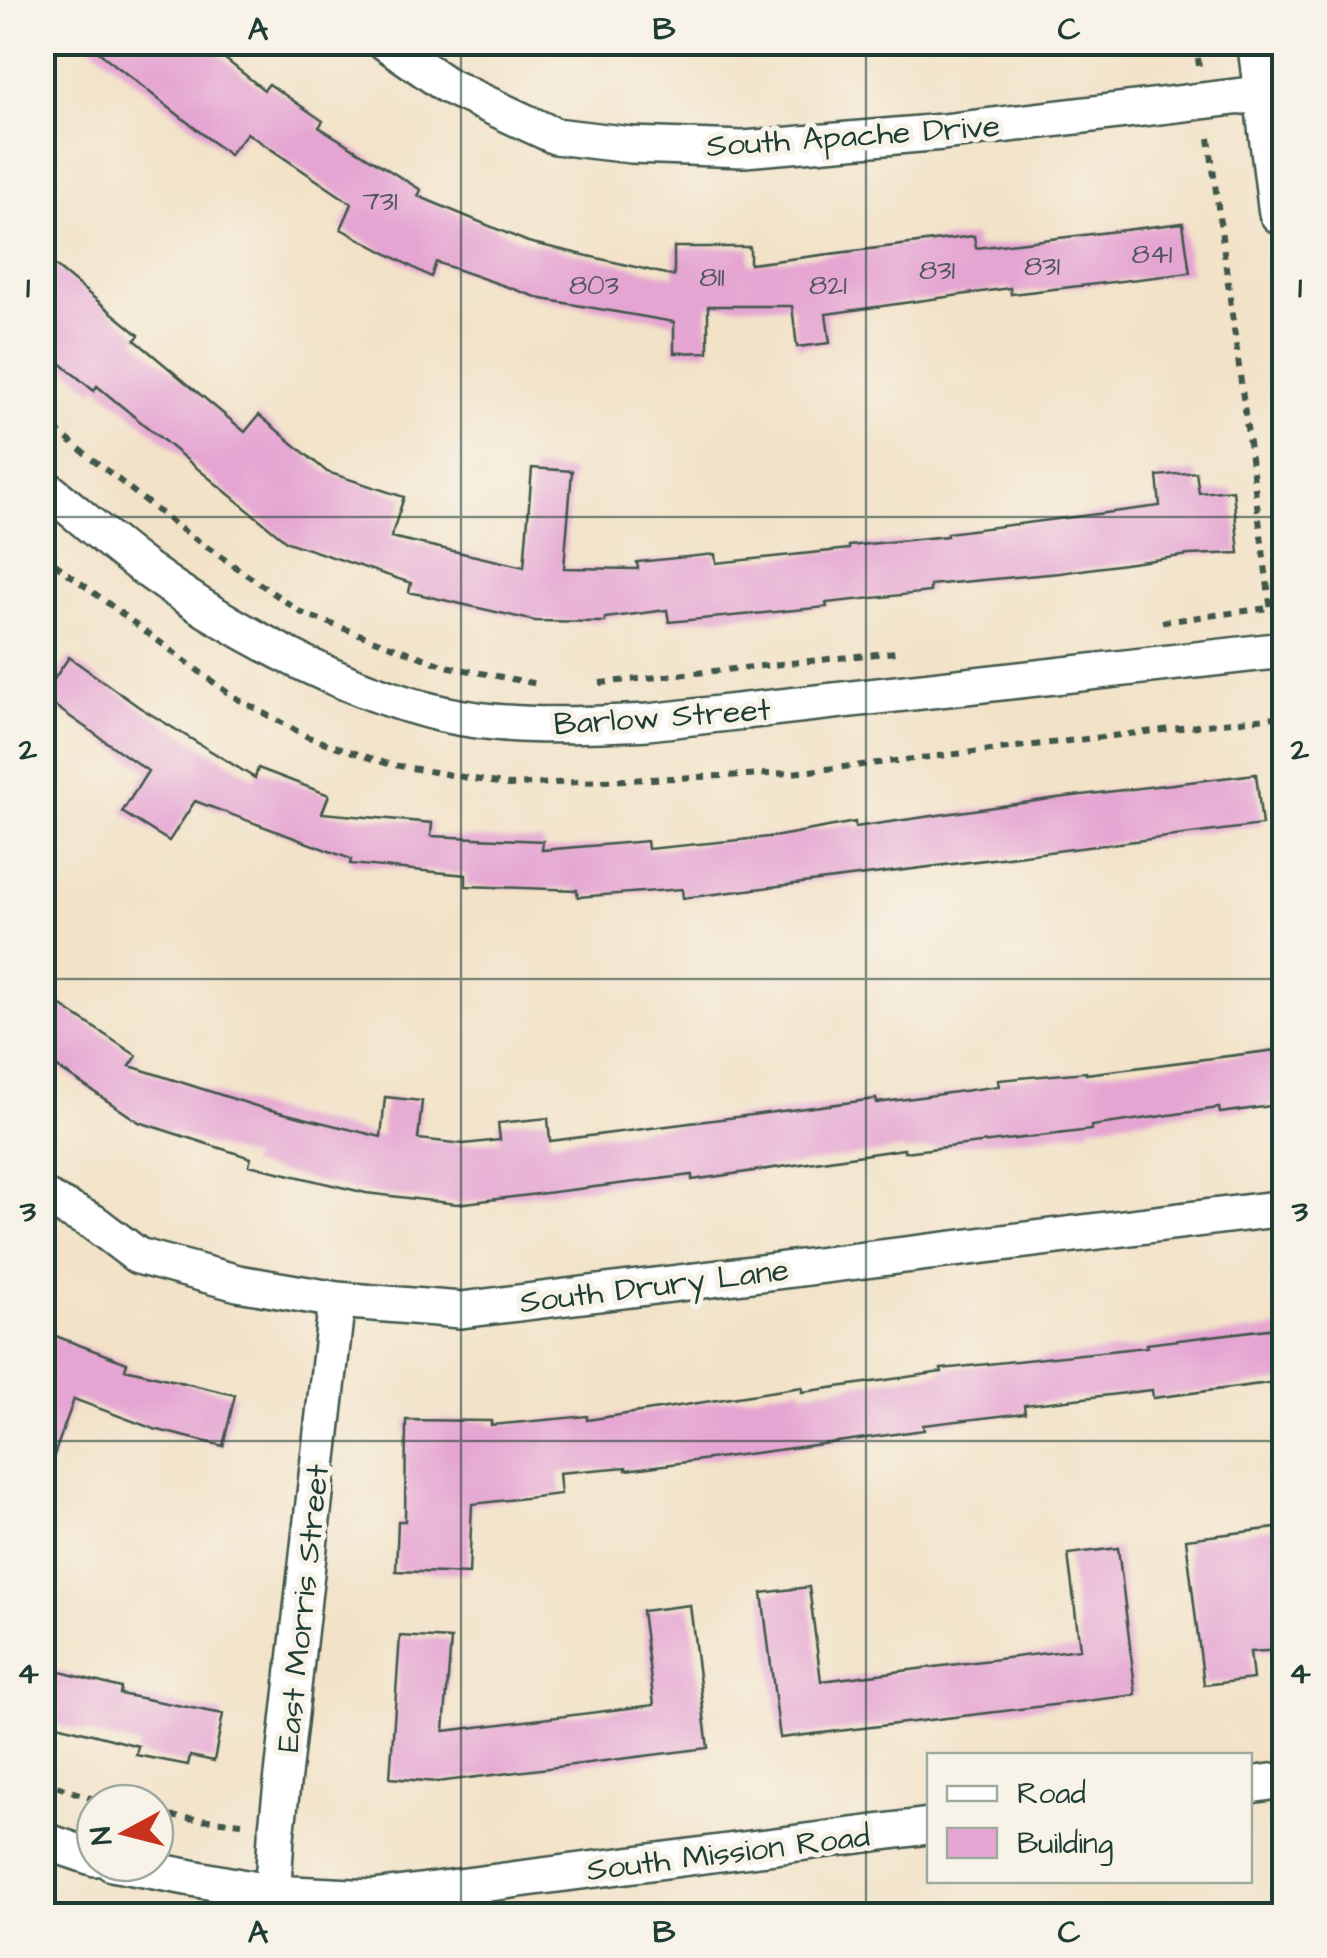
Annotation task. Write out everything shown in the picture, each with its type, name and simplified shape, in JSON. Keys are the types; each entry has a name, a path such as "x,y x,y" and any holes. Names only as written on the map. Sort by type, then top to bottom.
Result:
{"street":[{"name":"South Apache Drive","path":"384,42 448,86 555,136 630,145 744,149 943,132 1277,92"},
{"path":"1263,42 1277,92 1284,210"},
{"name":"Barlow Street","path":"42,484 143,567 242,628 328,677 444,714 548,726 648,722 1280,651"},
{"name":"South Drury Lane","path":"42,1196 93,1222 138,1256 238,1284 336,1300 461,1310 1284,1208"},
{"name":"East Morris Street","path":"272,1904 336,1300"},
{"path":"1252,1784 1284,1780"},
{"name":"South Mission Road","path":"175,1879 272,1904 373,1898 927,1826"},
{"path":"42,1840 75,1851"}],"path":[{"path":"1196,42 1270,608 1280,651 1284,719"},
{"path":"42,419 178,527 302,613 445,666 556,687"},
{"path":"1152,623 1284,606"},
{"path":"596,683 914,650"},
{"path":"42,1781 75,1793"},
{"path":"175,1817 248,1823"}],"building":[{"path":"86,42 204,42 264,90 269,84 323,121 319,127 421,190 418,196 528,242 674,276 674,247 750,247 750,264 974,236 976,248 1183,223 1190,273 1011,294 1010,288 826,314 830,343 797,347 792,306 708,306 708,352 674,353 674,322 542,299 436,262 431,277 341,229 352,204 247,133 229,155"},
{"path":"42,255 139,335 135,340 245,432 259,415 327,472 404,497 391,537 524,567 532,468 572,471 564,568 638,569 637,562 715,554 716,563 849,549 1160,506 1157,476 1196,472 1199,493 1233,490 1239,553 1189,555 1060,573 930,585 930,592 826,603 827,607 669,622 667,610 605,618 605,622 535,621 409,592 411,583 287,542 97,386 94,391 42,348"},
{"path":"69,657 139,707 255,778 258,768 329,795 322,813 432,823 431,836 543,841 542,850 647,841 648,849 779,836 855,822 855,827 1256,774 1262,825 683,898 682,889 578,897 577,890 466,886 466,875 350,864 351,859 195,801 169,841 122,812 148,771 42,697"},
{"path":"42,993 137,1056 130,1066 259,1107 381,1137 385,1097 422,1101 418,1139 464,1144 500,1140 498,1123 548,1118 550,1141 876,1099 877,1103 999,1086 998,1080 1086,1074 1284,1049 1284,1104 1220,1113 1219,1108 1091,1126 1091,1130 904,1149 692,1180 692,1175 457,1204 366,1193 249,1165 251,1158 139,1122 42,1057"},
{"path":"1284,1327 1284,1381 1153,1398 1152,1390 1024,1405 1025,1413 923,1425 924,1430 626,1470 559,1473 561,1494 472,1504 469,1574 396,1571 398,1521 405,1521 406,1420 491,1421 491,1425 587,1416 587,1420 802,1387 802,1392 942,1372 941,1369 1147,1347 1146,1344"},
{"path":"53,1335 127,1363 125,1369 235,1395 223,1446 154,1429 74,1399 47,1475 42,1475 42,1364"},
{"path":"1284,1527 1284,1650 1250,1652 1253,1679 1204,1685 1186,1539"},
{"path":"1118,1548 1136,1695 780,1738 762,1593 809,1587 821,1681 1080,1649 1068,1554"},
{"path":"690,1605 708,1748 437,1782 390,1778 400,1636 451,1639 444,1731 654,1705 642,1611"},
{"path":"42,1667 121,1688 120,1694 223,1714 214,1761 190,1756 188,1765 136,1755 138,1746 42,1721"}]}
